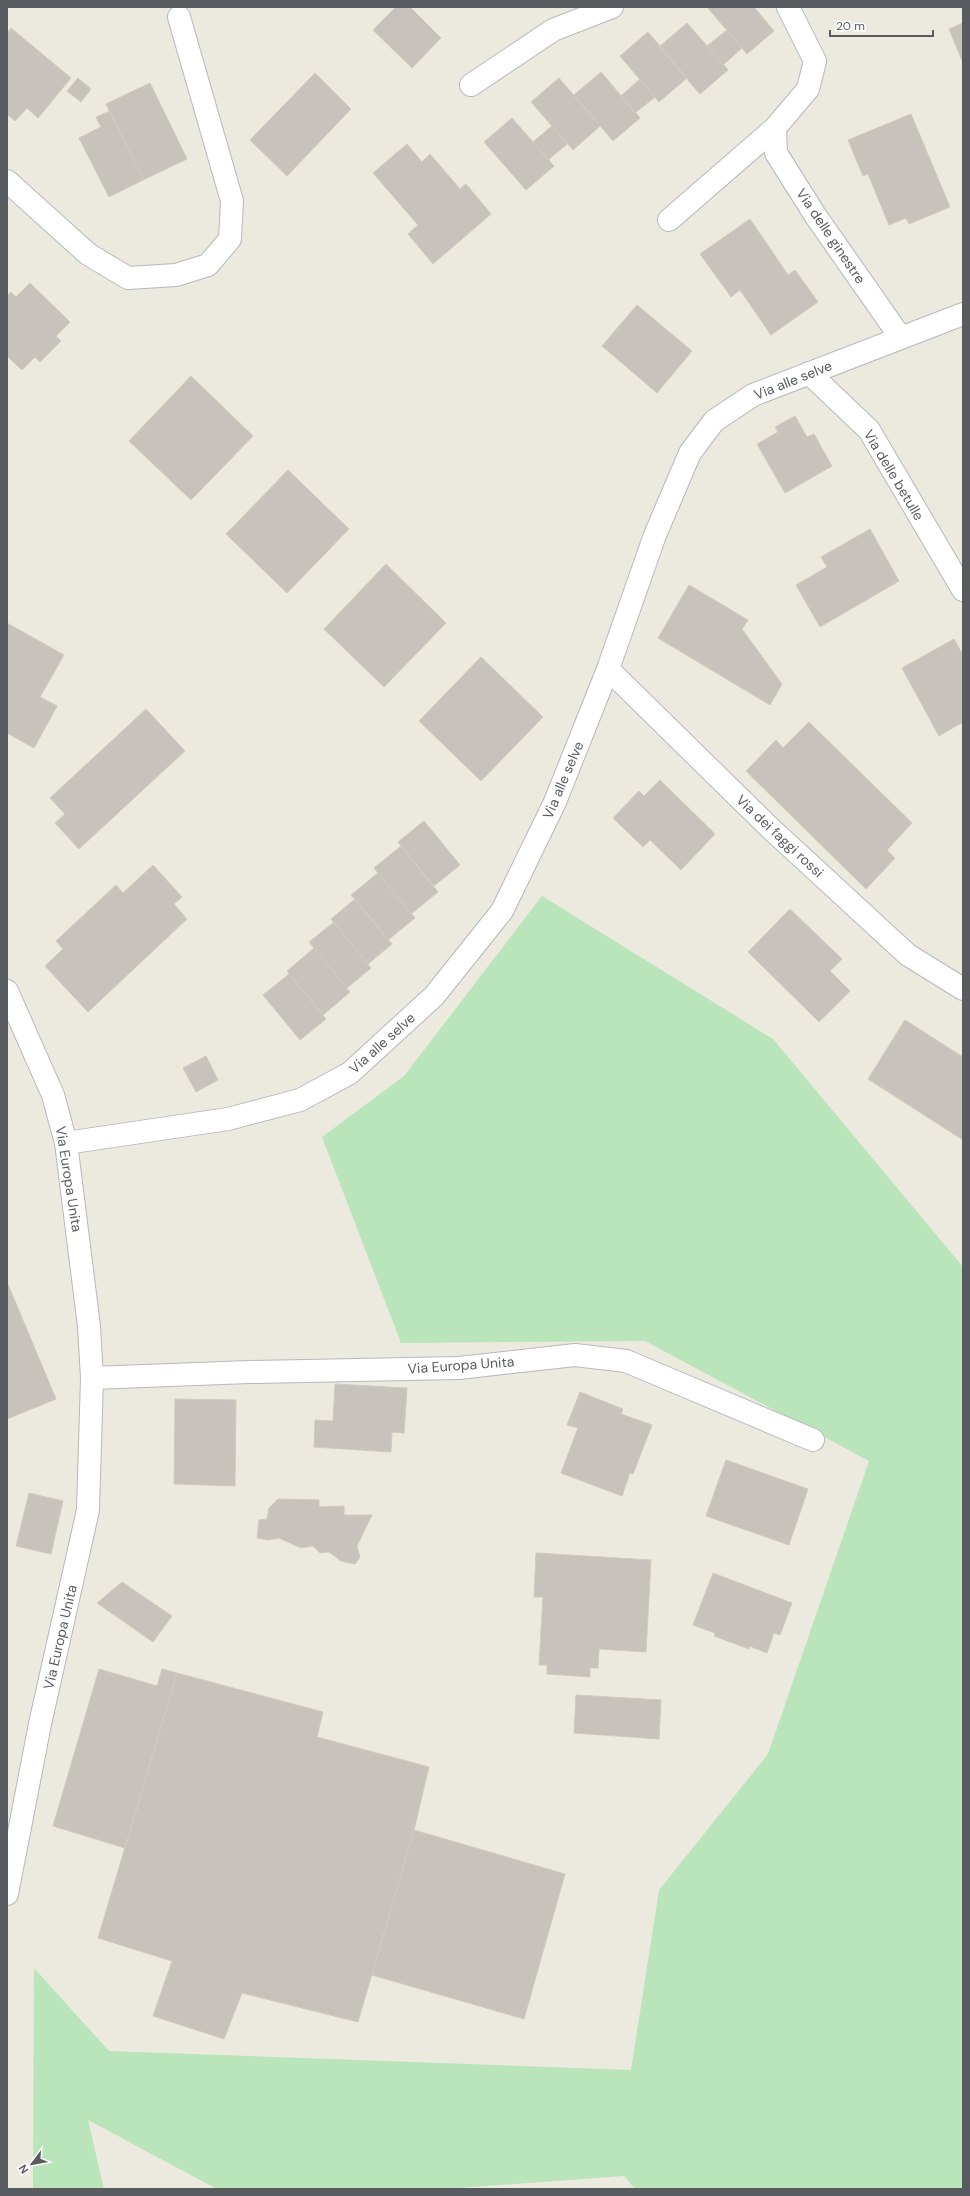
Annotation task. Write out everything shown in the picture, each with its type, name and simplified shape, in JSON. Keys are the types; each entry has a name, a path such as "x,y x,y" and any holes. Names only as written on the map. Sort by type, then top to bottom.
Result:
{"street":[{"path":"471,85 553,30 612,7"},
{"path":"669,220 775,128 808,89 815,61 788,7"},
{"path":"7,181 88,254 128,278 176,275 208,265 230,239 232,201 179,17"},
{"name":"Via delle ginestre","path":"775,128 776,153 815,215 901,338"},
{"name":"Via alle selve","path":"66,1143 228,1119 300,1100 350,1073 434,996 502,911 555,802 608,669 655,535 690,453 714,421 753,395 963,314"},
{"name":"Via delle betulle","path":"809,373 869,430 963,590"},
{"name":"Via dei faggi rossi","path":"608,669 769,827 908,955 963,989"},
{"name":"Via Europa Unita","path":"7,991 53,1095 66,1143 89,1326 92,1378 88,1510 40,1724 7,1894"},
{"name":"Via Europa Unita","path":"92,1378 249,1372 459,1368 575,1354 626,1361 813,1440"}],"green space":[{"path":"542,896 773,1039 963,1267 963,2186 960,2189 635,2189 624,2176 444,2189 217,2189 88,2120 104,2189 33,2189 34,1968 109,2051 631,2070 659,1890 768,1754 869,1461 645,1341 401,1343 322,1137 404,1076"}],"building":[{"path":"396,7 410,7 441,38 412,68 373,30"},
{"path":"707,7 754,7 774,31 747,54"},
{"path":"687,23 728,70 700,94 659,47"},
{"path":"963,23 963,63 949,29"},
{"path":"11,28 71,78 38,118 27,108 15,121 7,114 7,34"},
{"path":"727,30 742,48 723,65 707,46"},
{"path":"648,32 687,78 659,102 620,56"},
{"path":"601,72 640,118 613,141 574,95"},
{"path":"315,73 351,109 287,176 250,140"},
{"path":"78,78 91,89 81,102 67,91"},
{"path":"559,78 600,126 573,150 531,102"},
{"path":"640,79 655,97 635,113 621,96"},
{"path":"150,83 187,159 143,180 106,104"},
{"path":"110,111 143,180 109,197 79,138 101,127 96,117"},
{"path":"911,114 950,207 909,224 906,218 889,225 868,174 863,176 848,140"},
{"path":"512,118 554,166 526,190 484,142"},
{"path":"552,126 567,144 548,160 533,142"},
{"path":"407,144 422,162 430,154 460,189 466,184 491,214 433,264 408,234 418,225 373,173"},
{"path":"750,219 788,275 795,270 818,302 771,335 740,290 731,297 700,254"},
{"path":"30,283 70,322 56,336 61,341 40,362 35,357 22,370 7,356 7,296 11,292 16,297"},
{"path":"637,305 692,351 657,393 602,346"},
{"path":"191,376 253,436 191,500 129,441"},
{"path":"795,416 807,437 814,434 832,466 785,493 757,444 778,432 775,427"},
{"path":"288,470 349,529 287,593 226,534"},
{"path":"870,529 899,581 820,627 796,585 827,567 821,557"},
{"path":"386,564 446,623 384,687 324,629"},
{"path":"689,585 748,620 742,629 782,684 770,705 658,638"},
{"path":"7,623 64,655 40,697 57,706 34,748 7,733"},
{"path":"954,639 963,655 963,722 939,736 902,668"},
{"path":"481,657 543,717 481,781 419,721"},
{"path":"146,709 185,751 79,849 55,823 65,814 50,798"},
{"path":"809,722 912,823 887,850 895,858 866,889 746,771 776,740 783,748"},
{"path":"660,780 715,834 681,870 650,840 643,847 613,818 639,791 644,796"},
{"path":"424,821 460,865 434,886 398,842"},
{"path":"401,846 438,892 411,914 374,868"},
{"path":"153,865 182,897 174,904 187,919 88,1012 45,966 63,949 56,941 116,885 123,893"},
{"path":"378,873 415,918 388,940 351,895"},
{"path":"355,899 392,944 368,964 331,919"},
{"path":"790,909 842,959 830,971 850,991 819,1022 748,952"},
{"path":"334,922 371,968 347,988 309,942"},
{"path":"314,948 350,992 323,1015 287,971"},
{"path":"289,974 326,1019 300,1040 263,995"},
{"path":"905,1020 963,1057 963,1140 868,1079"},
{"path":"206,1056 218,1080 196,1092 183,1068"},
{"path":"7,1282 56,1399 7,1419"},
{"path":"335,1384 407,1388 404,1433 392,1432 391,1452 314,1447 315,1420 333,1421"},
{"path":"580,1392 623,1409 621,1414 652,1425 633,1474 630,1473 622,1496 561,1473 578,1428 567,1425"},
{"path":"175,1399 236,1400 235,1486 174,1484"},
{"path":"726,1460 808,1489 789,1545 706,1516"},
{"path":"29,1493 63,1501 51,1554 16,1546"},
{"path":"278,1499 319,1500 319,1507 344,1506 344,1515 372,1515 357,1546 360,1557 355,1564 341,1561 329,1552 320,1553 313,1546 301,1548 279,1538 269,1540 257,1538 259,1520 267,1519 269,1508"},
{"path":"536,1553 651,1560 646,1652 599,1649 598,1668 590,1668 590,1677 547,1674 547,1665 539,1665 543,1597 534,1597"},
{"path":"713,1573 792,1603 780,1635 774,1633 767,1653 749,1646 749,1649 714,1636 715,1633 693,1625"},
{"path":"122,1582 172,1616 153,1642 97,1603"},
{"path":"99,1669 157,1686 162,1669 177,1673 125,1848 53,1826"},
{"path":"177,1673 323,1712 317,1737 429,1767 414,1830 358,2022 242,1993 224,2039 153,2016 172,1961 98,1938"},
{"path":"576,1695 661,1700 659,1739 574,1733"},
{"path":"414,1830 565,1874 524,2019 372,1975"}]}
